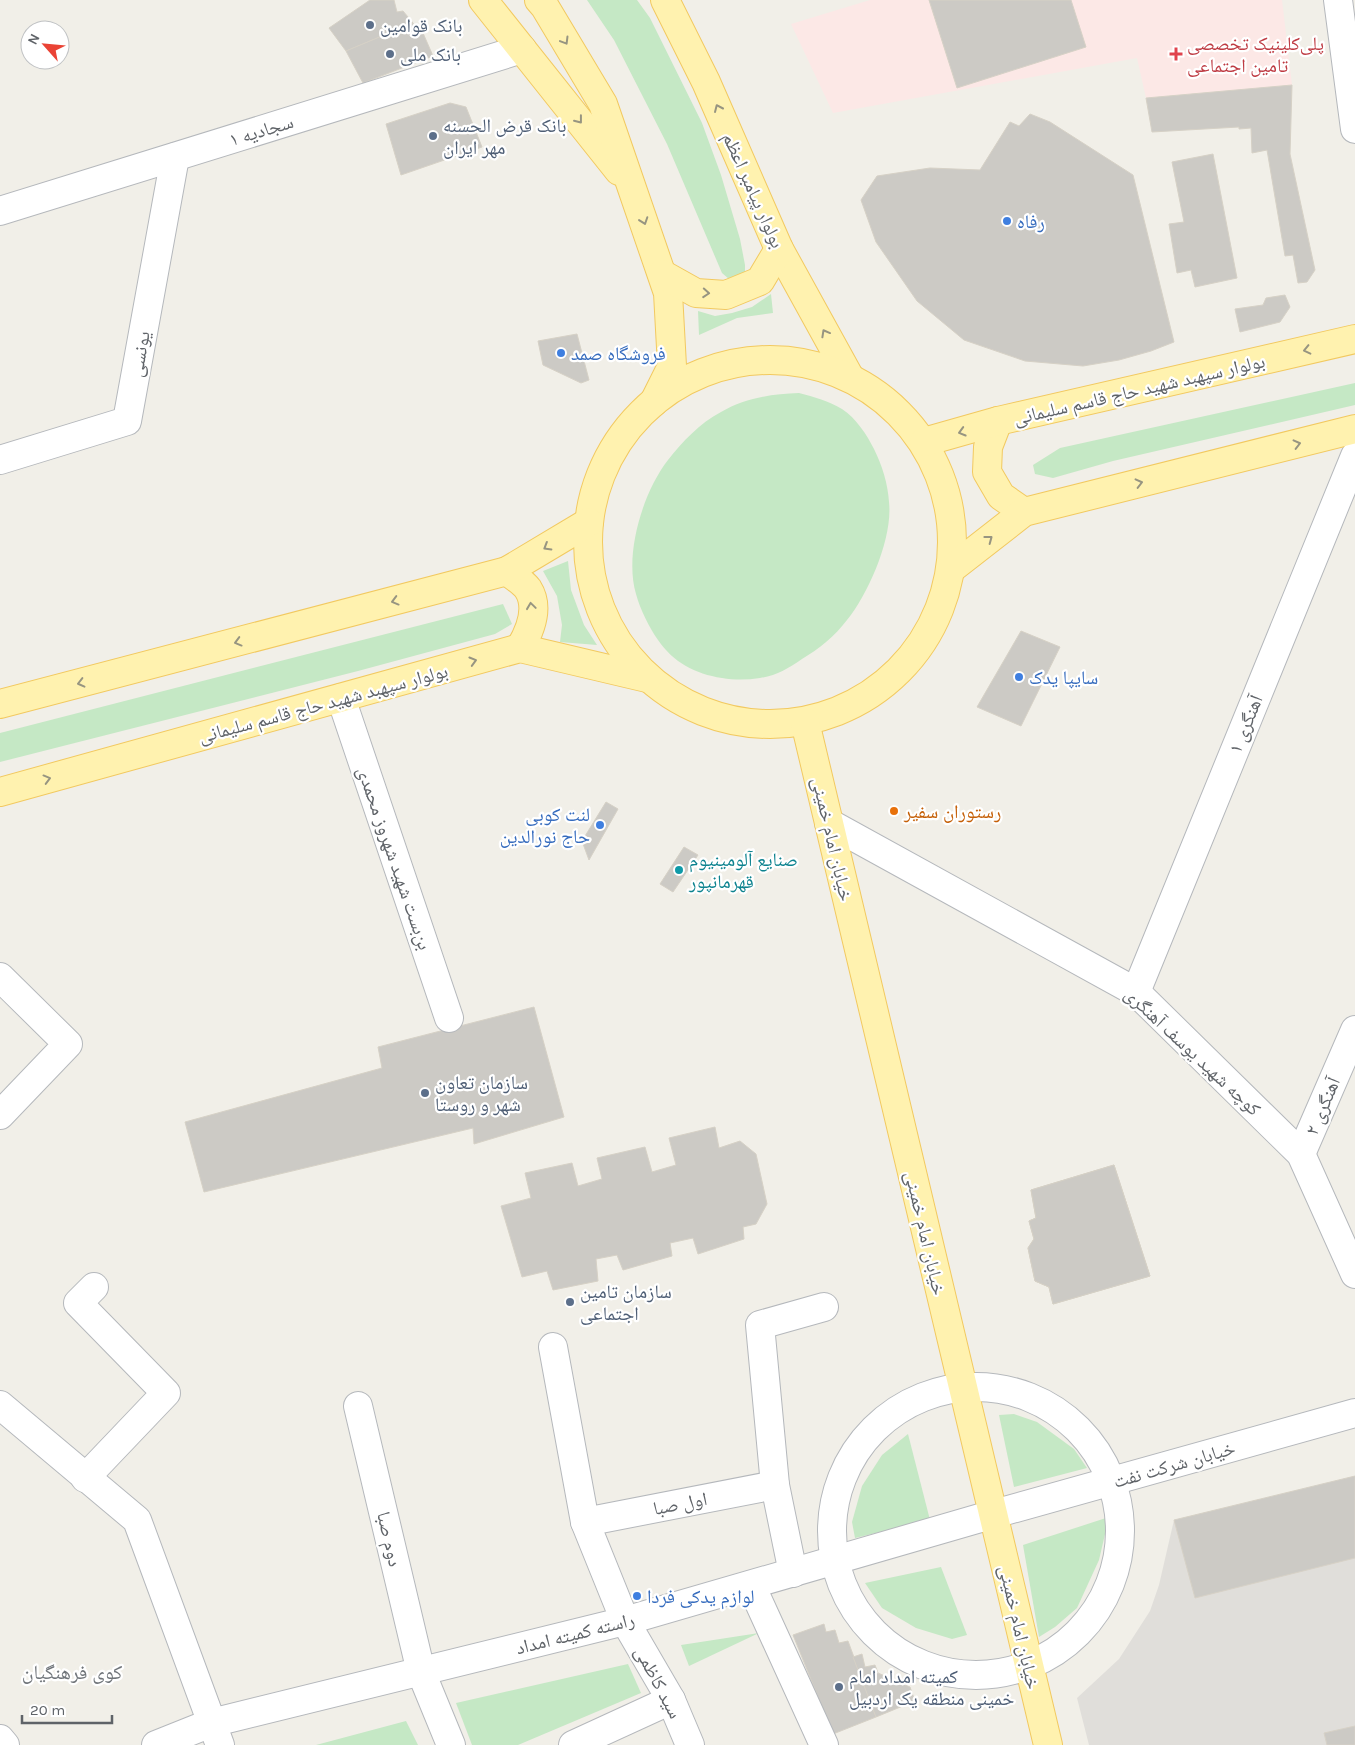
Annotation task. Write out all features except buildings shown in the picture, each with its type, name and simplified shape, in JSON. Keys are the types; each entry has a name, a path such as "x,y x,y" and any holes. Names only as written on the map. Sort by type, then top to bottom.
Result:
{"main road":[{"path":"483,0 632,188"},
{"path":"539,0 603,104 668,293 672,366 654,402"},
{"name":"بولوار پیامبر اعظم","path":"665,0 706,82 780,249 849,376"},
{"path":"676,0 706,82"},
{"path":"662,274 696,293 726,295 760,281 780,249"},
{"name":"بولوار سپهبد شهید حاج قاسم سلیمانی","path":"924,442 998,421 1355,340"},
{"path":"748,361 800,361 849,376 891,404 924,442 943,482 952,525 951,569 934,622 902,668 858,702 805,722 749,723 694,709 648,678 612,633 591,579 589,522 600,477 622,436 654,402 698,374 748,361"},
{"path":"998,421 988,447 987,472 1001,496 1024,512"},
{"path":"951,569 1024,512 1355,429"},
{"path":"0,704 507,571 589,522"},
{"path":"507,571 528,589 534,609 529,632 520,648"},
{"name":"بولوار سپهبد شهید حاج قاسم سلیمانی","path":"0,792 520,648 648,678"},
{"name":"خیابان امام خمینی","path":"805,722 1048,1745"}],"street":[{"path":"1338,0 1355,129"},
{"name":"سجادیه ۱","path":"0,211 522,49"},
{"name":"یونسی","path":"0,460 127,421 174,157"},
{"name":"آهنگری ۱","path":"1136,992 1355,456"},
{"name":"بن‌بست شهید شهروز محمدی","path":"341,698 449,1018"},
{"name":"کوچه شهید یوسف آهنگری","path":"829,823 1136,992 1301,1154 1355,1274"},
{"path":"0,977 68,1044 0,1115"},
{"name":"آهنگری ۲","path":"1301,1154 1355,1030"},
{"path":"85,1478 166,1393 78,1303 94,1287"},
{"path":"793,1573 776,1485 760,1325 824,1307"},
{"path":"553,1347 585,1522 625,1621"},
{"path":"962,1386 1009,1389 1053,1408 1089,1440 1112,1482 1120,1525 1115,1569 1096,1610 1091,1616 1067,1642 1029,1665 988,1675 946,1673 908,1659 874,1634 848,1601 834,1561 832,1513 846,1466 875,1427 915,1399 962,1386"},
{"path":"0,1405 137,1520 215,1734"},
{"name":"دوم صبا","path":"358,1406 422,1672 451,1745"},
{"name":"خیابان شرکت نفت","path":"994,1514 1355,1413"},
{"name":"اول صبا","path":"585,1522 776,1485"},
{"name":"راسته کمیته امداد","path":"156,1745 215,1734 422,1672 625,1621 994,1514"},
{"path":"751,1585 824,1745"},
{"name":"سید کاظمی","path":"625,1621 671,1700 690,1745"},
{"path":"572,1745 671,1700"},
{"path":"0,1739 5,1745"}],"shaded area":[{"name":"پلی‌کلینیک تخصصی تامین اجتماعی","path":"870,0 929,0 957,88 1071,0 1282,0 1292,85 1146,98 1137,58 833,113 791,24"},
{"path":"1355,1476 1355,1745 1089,1745 1077,1698 1119,1659 1150,1611 1159,1585 1174,1520"}],"green space":[{"path":"587,0 637,0 650,18 702,123 721,175 740,239 745,265 745,274 737,282 729,279 722,273 667,144 614,40"},
{"path":"771,294 773,313 737,318 699,335 698,311 715,316 732,313 752,307"},
{"path":"1355,383 1355,405 1113,461 1053,478 1035,474 1033,465 1060,448"},
{"path":"799,393 827,401 847,413 864,433 877,455 884,475 889,502 887,531 878,564 855,609 842,626 821,646 782,671 760,678 727,679 694,670 678,661 664,648 648,624 636,594 632,561 634,542 644,506 659,473 668,460 685,440 713,416 749,400 778,394"},
{"path":"568,561 571,590 584,625 597,645 560,642 562,625 557,596 543,571"},
{"path":"503,604 512,624 495,634 358,671 0,762 0,733"},
{"path":"1014,1414 1037,1422 1074,1449 1087,1468 1014,1487 999,1415"},
{"path":"908,1434 930,1520 855,1538 852,1522 862,1486 882,1455"},
{"path":"1109,1517 1099,1560 1077,1608 1055,1627 1039,1637 1023,1545"},
{"path":"941,1567 967,1635 952,1639 916,1628 882,1608 865,1583"},
{"path":"759,1633 689,1666 681,1645"},
{"path":"628,1664 641,1693 518,1745 472,1745 456,1703"},
{"path":"406,1721 418,1745 316,1745"}],"place":[{"name":"بانک قوامین","path":"370,25"},
{"name":"بانک ملی","path":"390,54"},
{"name":"پلی‌کلینیک تخصصی تامین اجتماعی","path":"1176,54"},
{"name":"بانک قرض الحسنه مهر ایران","path":"433,136"},
{"name":"رفاه","path":"1007,221"},
{"name":"فروشگاه صمد","path":"561,353"},
{"name":"سایپا یدک","path":"1019,677"},
{"name":"رستوران سفیر","path":"894,811"},
{"name":"لنت کوبی حاج نورالدین","path":"600,825"},
{"name":"صنایع آلومینیوم قهرمانپور","path":"679,870"},
{"name":"سازمان تعاون شهر و روستا","path":"425,1093"},
{"name":"سازمان تامین اجتماعی","path":"570,1302"},
{"name":"لوازم یدکی فردا","path":"637,1596"},
{"name":"کمیته امداد امام خمینی منطقه یک اردبیل","path":"839,1687"}],"district":[{"name":"کوی فرهنگیان","path":"72,1672"}]}
